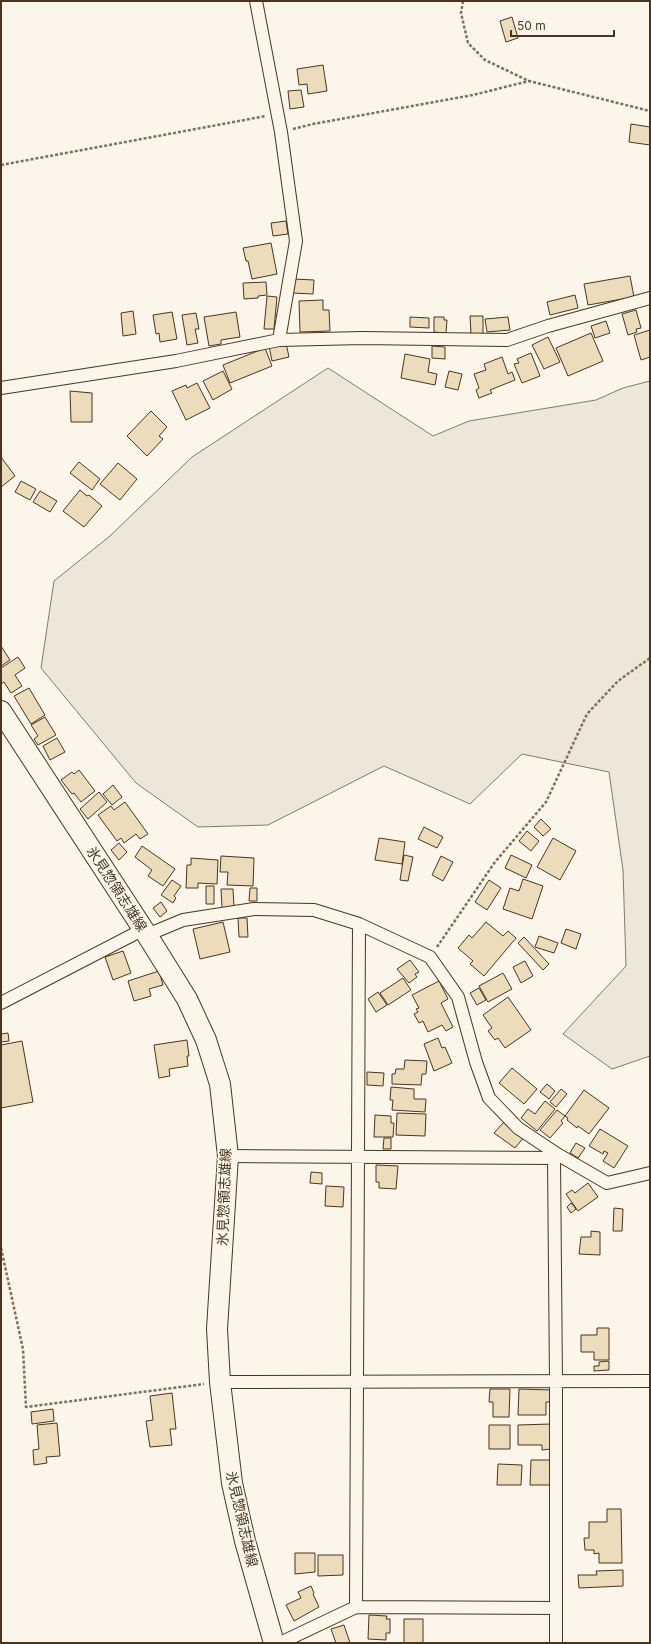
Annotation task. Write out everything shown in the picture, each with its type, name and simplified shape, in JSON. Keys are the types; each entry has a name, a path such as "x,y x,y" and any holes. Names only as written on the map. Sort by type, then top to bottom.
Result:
{"main road":[{"name":"氷見惣領志雄線","path":"1,711 146,932 186,999 206,1040 220,1084 228,1156 217,1329 220,1382 232,1483 245,1541 274,1643"}],"street":[{"path":"256,1 281,132 296,241 279,340"},
{"path":"1,388 176,361 279,340 362,338 507,340 548,326 650,298"},
{"path":"1,1003 146,932 183,920 254,909 314,910 359,924 430,957 458,997 476,1062 489,1098 518,1128 555,1156 607,1183 650,1172"},
{"path":"356,1607 359,924"},
{"path":"228,1156 555,1156"},
{"path":"555,1156 556,1643"},
{"path":"220,1382 650,1381"},
{"path":"280,1643 356,1607 556,1608"}],"path":[{"path":"463,1 461,13 468,43 485,60 529,81 650,111"},
{"path":"281,132 312,124 473,95 529,81"},
{"path":"1,165 277,114"},
{"path":"430,957 495,862 546,802 587,714 618,681 650,658"},
{"path":"1,1248 23,1349 26,1408 220,1382"}],"shaded area":[{"path":"328,368 433,436 469,421 596,400 623,388 650,381 650,1056 612,1069 563,1034 626,966 623,870 609,772 522,754 470,804 384,766 268,825 198,827 136,783 41,668 54,581 110,536 192,457"}],"building":[{"path":"512,17 518,38 506,42 500,21"},
{"path":"323,65 327,91 308,94 307,84 299,85 297,69"},
{"path":"301,90 304,107 290,109 288,91"},
{"path":"631,124 650,127 650,145 629,142"},
{"path":"286,221 288,234 273,236 271,223"},
{"path":"271,243 277,274 252,279 243,248"},
{"path":"630,276 634,297 588,305 584,284"},
{"path":"293,279 314,280 313,294 292,293"},
{"path":"266,282 267,295 258,296 258,298 244,299 243,283"},
{"path":"575,295 578,308 550,315 547,302"},
{"path":"267,296 277,297 274,329 264,329"},
{"path":"323,300 323,310 329,310 330,331 300,332 299,301"},
{"path":"636,310 641,328 636,329 637,332 628,335 622,314"},
{"path":"133,311 136,334 123,336 121,313"},
{"path":"172,312 177,339 160,342 159,333 156,334 153,315"},
{"path":"236,312 240,337 221,340 221,344 209,346 204,317"},
{"path":"196,313 199,329 195,329 198,343 187,345 182,315"},
{"path":"470,316 483,316 483,334 471,334"},
{"path":"410,317 429,318 429,328 410,327"},
{"path":"434,317 444,317 444,320 447,320 446,333 434,332"},
{"path":"508,317 510,330 487,332 485,319"},
{"path":"606,321 610,333 595,338 591,326"},
{"path":"650,330 650,357 641,360 634,335"},
{"path":"591,333 603,361 568,376 556,348"},
{"path":"548,337 560,362 544,369 532,345"},
{"path":"286,343 289,357 272,361 269,346"},
{"path":"432,346 445,347 445,359 432,358"},
{"path":"265,348 272,366 230,383 223,365"},
{"path":"531,353 540,376 522,383 514,364 519,363 517,359"},
{"path":"405,354 430,359 428,372 437,374 435,385 401,378"},
{"path":"502,357 508,374 512,372 515,380 490,390 492,393 479,398 476,390 479,388 474,374 486,370 484,364"},
{"path":"223,371 232,389 213,400 203,381"},
{"path":"449,371 462,374 458,390 445,387"},
{"path":"197,383 210,408 186,420 172,391 186,385 187,388"},
{"path":"70,391 92,393 92,422 71,422"},
{"path":"151,411 167,427 159,436 163,439 147,456 127,436"},
{"path":"1,457 15,476 1,487"},
{"path":"79,462 100,479 92,490 70,473"},
{"path":"118,463 137,479 120,500 100,484"},
{"path":"21,481 36,489 30,500 15,492"},
{"path":"80,490 87,496 89,495 102,506 84,527 63,511"},
{"path":"40,491 57,501 50,512 33,502"},
{"path":"1,646 10,660 1,666"},
{"path":"18,657 25,668 15,675 22,686 11,693 4,682 1,684 1,668"},
{"path":"29,688 45,715 31,724 14,696"},
{"path":"45,717 56,735 38,745 34,739 38,736 31,725"},
{"path":"57,738 65,752 50,760 43,746"},
{"path":"79,770 95,791 81,802 74,793 72,794 61,780 72,772 74,774"},
{"path":"113,785 122,797 112,805 103,794"},
{"path":"99,792 107,802 88,819 80,809"},
{"path":"125,802 148,834 140,839 136,834 124,843 121,838 117,841 98,815 111,806 114,810"},
{"path":"541,819 551,829 543,836 534,827"},
{"path":"424,827 443,837 437,848 418,839"},
{"path":"527,831 539,841 531,851 519,841"},
{"path":"379,838 405,842 402,864 375,860"},
{"path":"553,838 576,851 560,880 537,867"},
{"path":"119,843 127,852 119,860 111,850"},
{"path":"142,846 175,869 163,886 148,876 152,870 135,857"},
{"path":"404,855 413,857 408,881 400,880"},
{"path":"511,855 532,865 526,878 505,868"},
{"path":"221,856 254,858 253,886 227,885 228,872 220,872"},
{"path":"441,856 453,862 443,881 432,875"},
{"path":"191,858 218,860 217,884 198,883 198,888 186,888 187,865 191,865"},
{"path":"523,879 543,886 532,919 503,909 510,888 519,891"},
{"path":"172,880 181,886 174,896 176,898 173,903 161,895"},
{"path":"489,880 501,888 487,910 475,902"},
{"path":"206,886 214,886 214,904 206,904"},
{"path":"250,888 257,888 257,901 249,901"},
{"path":"221,889 233,889 234,907 222,908"},
{"path":"161,902 167,911 160,917 153,908"},
{"path":"238,918 247,918 248,937 239,937"},
{"path":"223,922 230,952 200,959 193,929"},
{"path":"486,922 503,936 508,931 516,938 484,976 470,964 473,961 458,948 469,935 472,938"},
{"path":"566,929 581,934 576,949 561,943"},
{"path":"539,936 558,943 554,953 535,947"},
{"path":"524,937 549,964 543,970 518,943"},
{"path":"123,951 131,973 113,980 105,957"},
{"path":"410,960 419,972 415,974 417,977 409,983 397,969"},
{"path":"525,961 533,976 521,983 513,967"},
{"path":"159,971 163,985 149,989 151,996 134,1001 128,981"},
{"path":"503,973 512,989 488,1002 479,986"},
{"path":"403,978 411,990 388,1005 380,993"},
{"path":"439,981 448,999 441,1003 453,1027 446,1031 442,1025 428,1032 423,1021 419,1023 414,1014 418,1012 416,1009 419,1008 412,995"},
{"path":"479,988 486,1000 477,1005 470,993"},
{"path":"378,992 387,1005 376,1012 368,999"},
{"path":"508,997 531,1030 505,1048 498,1038 495,1040 488,1031 492,1028 483,1015"},
{"path":"8,1033 9,1041 1,1042 1,1034"},
{"path":"438,1038 442,1048 445,1047 452,1063 434,1071 424,1044"},
{"path":"187,1040 189,1056 187,1056 188,1066 169,1069 170,1076 159,1078 154,1045"},
{"path":"22,1041 33,1102 1,1108 1,1045"},
{"path":"405,1060 427,1061 426,1074 422,1074 421,1085 392,1084 392,1074 395,1074 396,1069 404,1069"},
{"path":"512,1068 537,1089 524,1104 499,1083"},
{"path":"367,1072 384,1073 383,1086 367,1085"},
{"path":"547,1084 555,1091 549,1099 540,1092"},
{"path":"391,1087 414,1089 414,1099 426,1099 425,1112 392,1110 393,1100 390,1100"},
{"path":"561,1089 567,1094 556,1107 550,1102"},
{"path":"584,1090 609,1108 589,1134 578,1126 577,1128 567,1120 568,1118 565,1116"},
{"path":"545,1101 555,1109 537,1131 521,1118 528,1109 535,1114"},
{"path":"557,1110 565,1116 561,1121 563,1123 550,1138 540,1130"},
{"path":"397,1113 426,1114 425,1136 396,1135"},
{"path":"375,1115 391,1116 391,1123 394,1123 393,1137 374,1137"},
{"path":"504,1122 524,1137 515,1148 494,1133"},
{"path":"600,1129 628,1146 614,1168 603,1161 608,1153 604,1151 603,1154 589,1146"},
{"path":"384,1138 391,1138 391,1149 383,1149"},
{"path":"576,1143 585,1148 578,1158 570,1153"},
{"path":"376,1165 398,1166 396,1189 379,1188 379,1182 376,1182"},
{"path":"311,1172 322,1173 322,1184 310,1183"},
{"path":"588,1183 598,1197 578,1211 566,1194 572,1190 575,1193"},
{"path":"326,1186 344,1187 343,1207 325,1206"},
{"path":"571,1203 576,1209 571,1213 567,1207"},
{"path":"614,1208 623,1209 622,1231 613,1231"},
{"path":"591,1231 600,1232 600,1255 579,1254 581,1237 591,1237"},
{"path":"597,1328 609,1328 609,1360 594,1360 594,1352 581,1352 581,1335 597,1335"},
{"path":"609,1361 609,1370 594,1371 594,1366 599,1366 599,1362"},
{"path":"490,1389 510,1389 509,1417 493,1417 493,1402 489,1402"},
{"path":"519,1389 552,1390 552,1402 546,1402 546,1415 518,1415"},
{"path":"172,1393 176,1429 170,1429 172,1445 150,1447 146,1421 153,1420 150,1396"},
{"path":"53,1409 54,1421 32,1424 31,1412"},
{"path":"57,1423 60,1456 46,1457 47,1463 34,1465 33,1450 39,1449 37,1425"},
{"path":"551,1424 552,1449 542,1450 542,1445 518,1445 518,1425"},
{"path":"489,1425 510,1425 510,1449 489,1449"},
{"path":"531,1460 550,1460 550,1468 552,1468 552,1485 530,1485"},
{"path":"498,1464 522,1465 521,1485 497,1485"},
{"path":"607,1509 621,1509 622,1563 599,1563 599,1553 594,1554 594,1550 585,1550 584,1538 589,1538 589,1522 607,1522"},
{"path":"295,1553 315,1553 315,1572 295,1574"},
{"path":"318,1555 343,1555 343,1575 318,1576"},
{"path":"623,1570 623,1586 579,1588 578,1575 597,1575 596,1571"},
{"path":"311,1586 319,1607 294,1621 286,1605 301,1598 298,1592"},
{"path":"369,1615 387,1616 386,1619 390,1619 390,1633 386,1633 386,1640 368,1639"},
{"path":"404,1619 423,1619 423,1643 404,1643"},
{"path":"344,1625 350,1643 336,1643 331,1629"}]}
